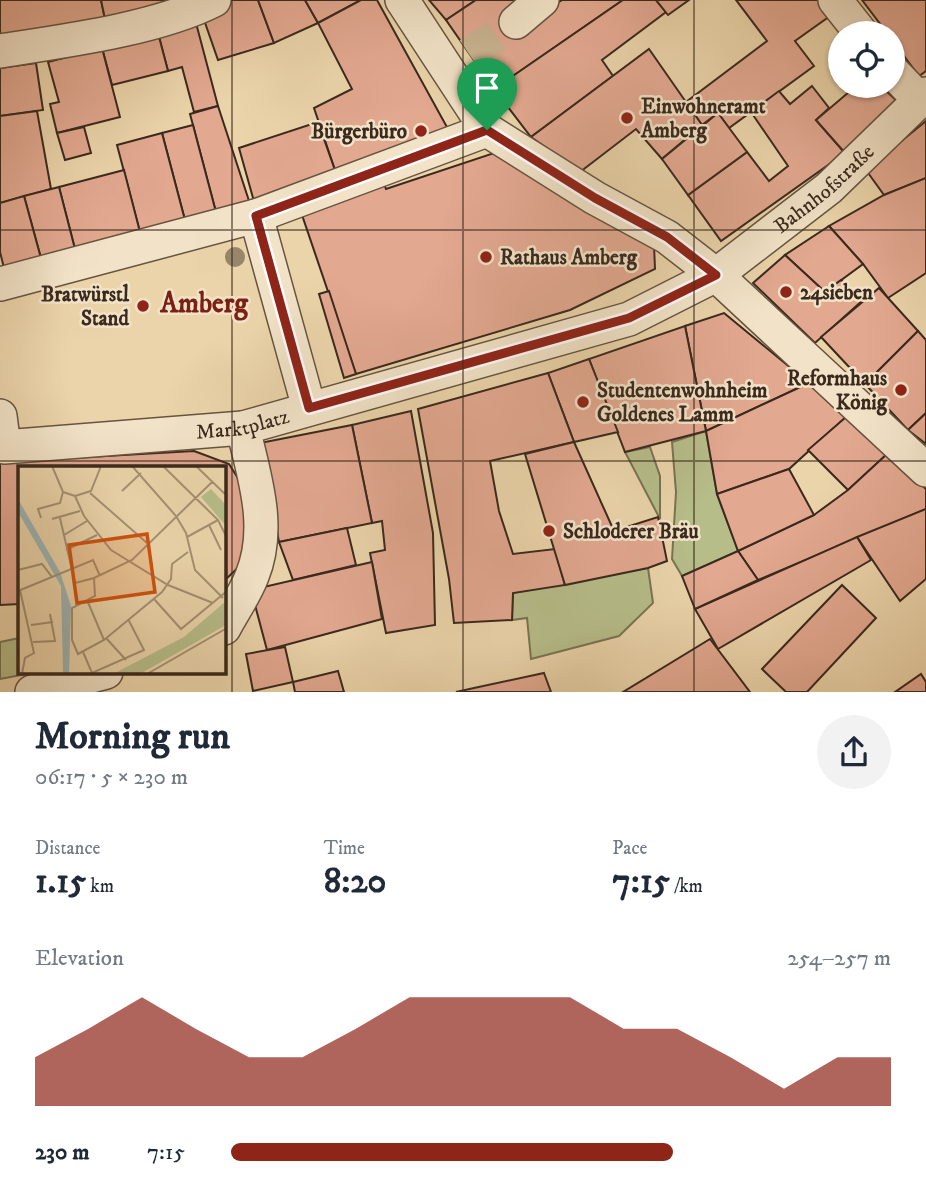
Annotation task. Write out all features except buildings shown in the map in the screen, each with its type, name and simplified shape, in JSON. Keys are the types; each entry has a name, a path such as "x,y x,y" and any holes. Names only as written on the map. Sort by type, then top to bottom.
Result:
{"street":[{"path":"0,51 77,39 195,10 214,0"},
{"path":"402,0 458,61 487,130 595,198 667,237 716,275 926,470"},
{"path":"516,22 542,0"},
{"path":"835,0 851,21"},
{"path":"905,82 923,97"},
{"name":"Bahnhofstraße","path":"309,408 632,331 716,275 829,188 923,97"},
{"path":"0,284 256,216 487,130"},
{"name":"Marktplatz","path":"2,437 243,428 309,408 256,216"},
{"path":"226,624 252,576 262,537 261,510 243,428"},
{"path":"121,674 125,691"},
{"path":"32,691 96,675"}],"green space":[{"path":"706,431 717,494 738,551 682,576 672,559 676,492 672,442"},
{"path":"650,447 660,476 660,519 625,452"},
{"path":"648,568 653,603 619,636 531,659 527,618 512,620 513,593"},
{"path":"18,638 18,674 26,674 0,679 0,642"}],"tunnel":[{"path":"469,54 516,22"}],"place":[{"name":"Einwohneramt Amberg","path":"627,118"},
{"name":"Bürgerbüro","path":"421,131"},
{"name":"Rathaus Amberg","path":"486,257"},
{"name":"24sieben","path":"786,292"},
{"name":"Bratwürstl Stand","path":"143,306"},
{"name":"Reformhaus König","path":"901,390"},
{"name":"Studentenwohnheim Goldenes Lamm","path":"583,402"},
{"name":"Schloderer Bräu","path":"549,531"}],"district":[{"name":"Amberg","path":"204,302"}],"route":[{"path":"487,130 595,198 667,237 716,275 629,318 309,408 256,216 487,130"}]}
